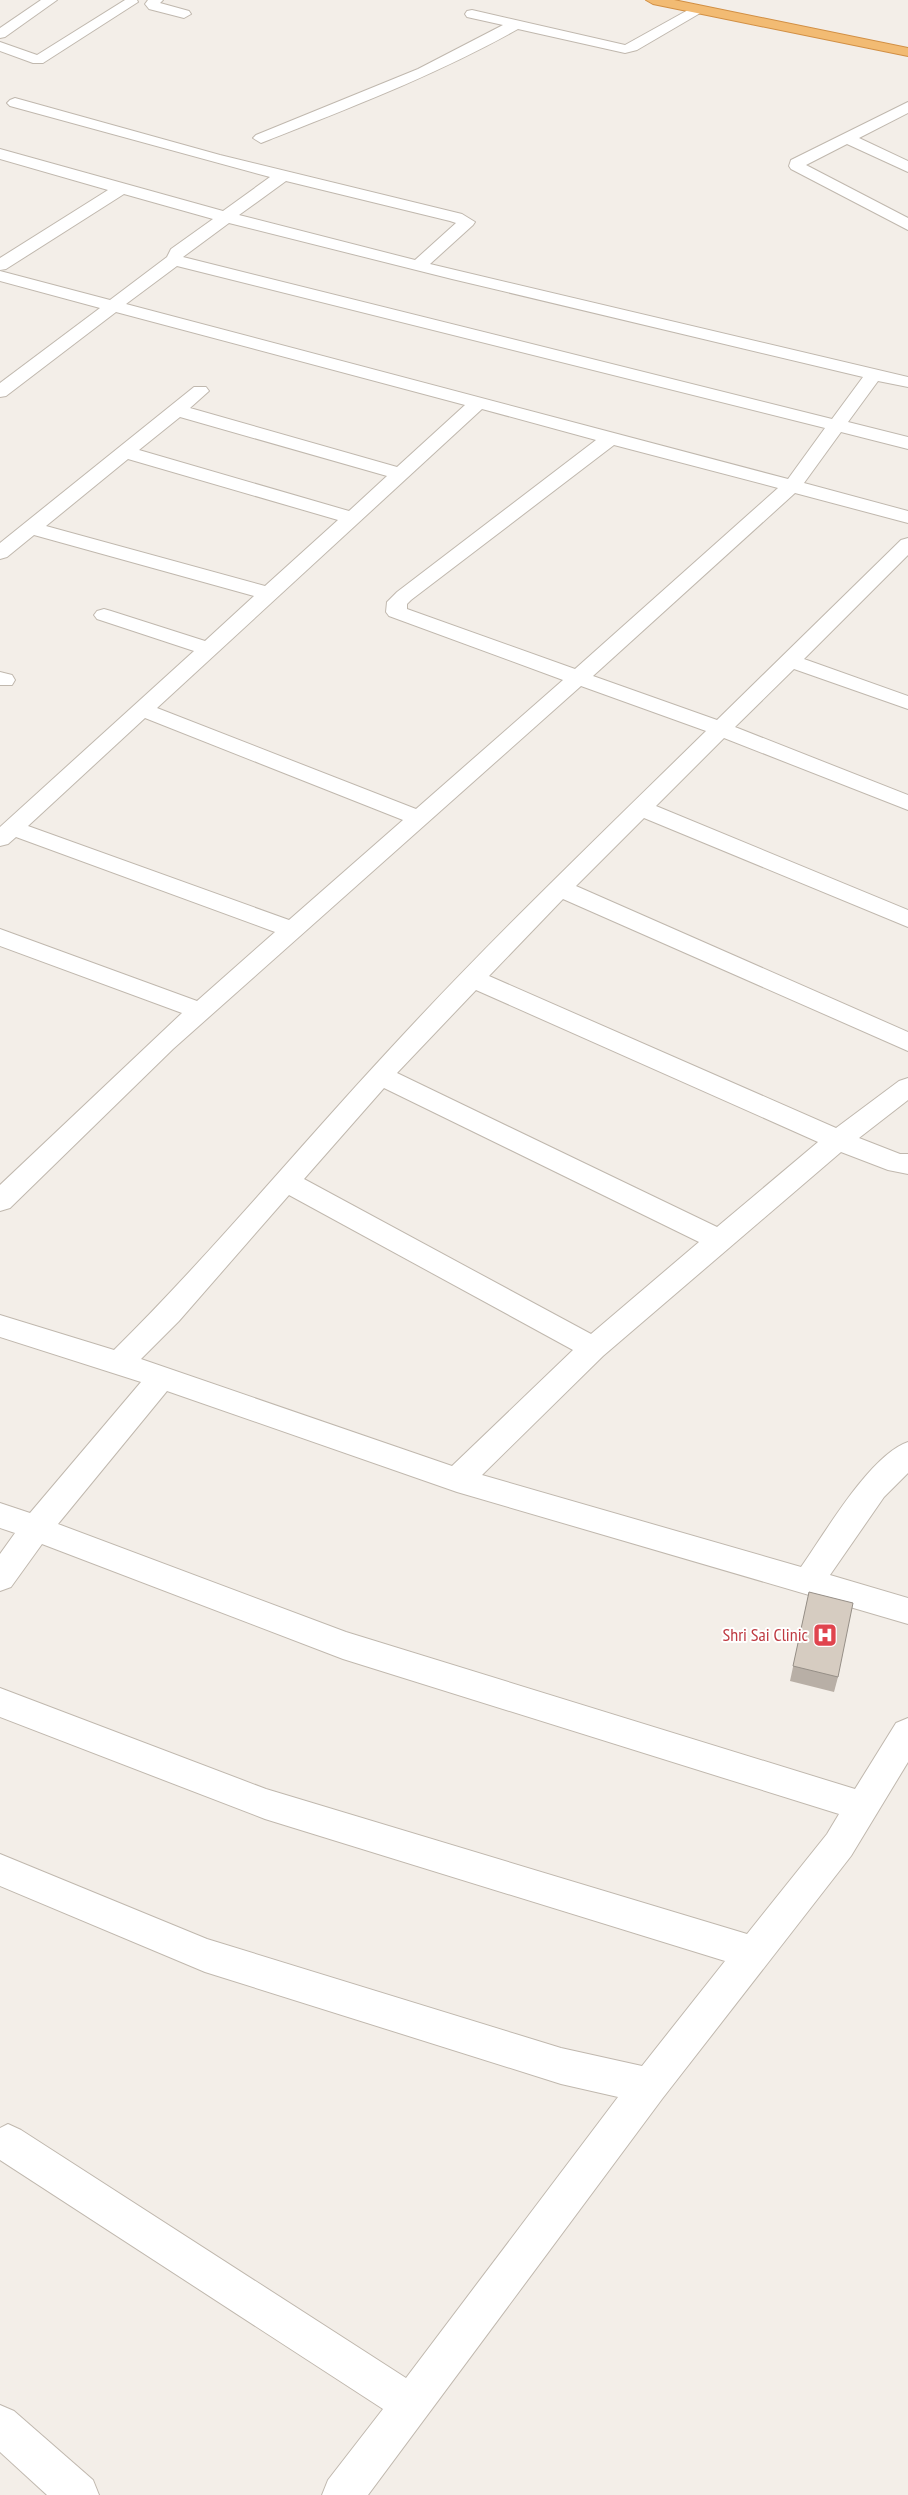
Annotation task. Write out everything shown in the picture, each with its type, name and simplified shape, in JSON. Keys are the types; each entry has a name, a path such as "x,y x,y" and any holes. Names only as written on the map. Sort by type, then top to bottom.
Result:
{"highway":[{"path":"653,0 908,52"}],"street":[{"path":"0,34 50,0"},
{"path":"156,0 152,4 154,6 184,14"},
{"path":"0,46 38,60 131,2"},
{"path":"472,14 625,49 632,47 697,9"},
{"path":"261,138 445,62 516,24"},
{"path":"15,103 128,136 456,217 467,222 419,265"},
{"path":"904,112 797,163 797,166 908,225"},
{"path":"848,138 908,167"},
{"path":"0,154 226,218 908,382"},
{"path":"0,392 174,260 177,253 283,175"},
{"path":"0,265 121,189"},
{"path":"174,260 838,427 908,442"},
{"path":"0,276 609,439 908,516"},
{"path":"0,1201 200,1011 578,679 793,485 838,427 874,374"},
{"path":"0,553 200,391"},
{"path":"292,930 6,834 478,403"},
{"path":"177,410 400,474"},
{"path":"609,439 396,602 396,612 720,729 908,803"},
{"path":"126,452 353,518"},
{"path":"31,528 270,594"},
{"path":"119,1363 169,1313 285,1181 381,1076 560,888 720,729 791,662 908,544"},
{"path":"104,615 210,649"},
{"path":"791,662 905,699"},
{"path":"143,710 419,818"},
{"path":"641,808 908,919"},
{"path":"560,888 908,1042"},
{"path":"0,937 200,1011"},
{"path":"473,979 838,1140 897,1163 908,1164"},
{"path":"381,1076 719,1240"},
{"path":"457,1480 593,1348 838,1140 908,1086"},
{"path":"285,1181 593,1348"},
{"path":"0,1326 119,1363 160,1379 457,1480 908,1611"},
{"path":"0,1578 35,1529 160,1379"},
{"path":"808,1582 873,1488 908,1454"},
{"path":"0,1515 343,1645 864,1807"},
{"path":"0,1702 266,1804 754,1954"},
{"path":"343,2495 649,2086 839,1845 908,1733"},
{"path":"0,1870 205,1955 561,2066 649,2086"},
{"path":"8,2143 411,2404"},
{"path":"0,2425 78,2495"}],"building":[{"path":"809,1592 853,1603 838,1677 793,1666"}],"place":[{"name":"Shri Sai Clinic","path":"825,1635"}]}
